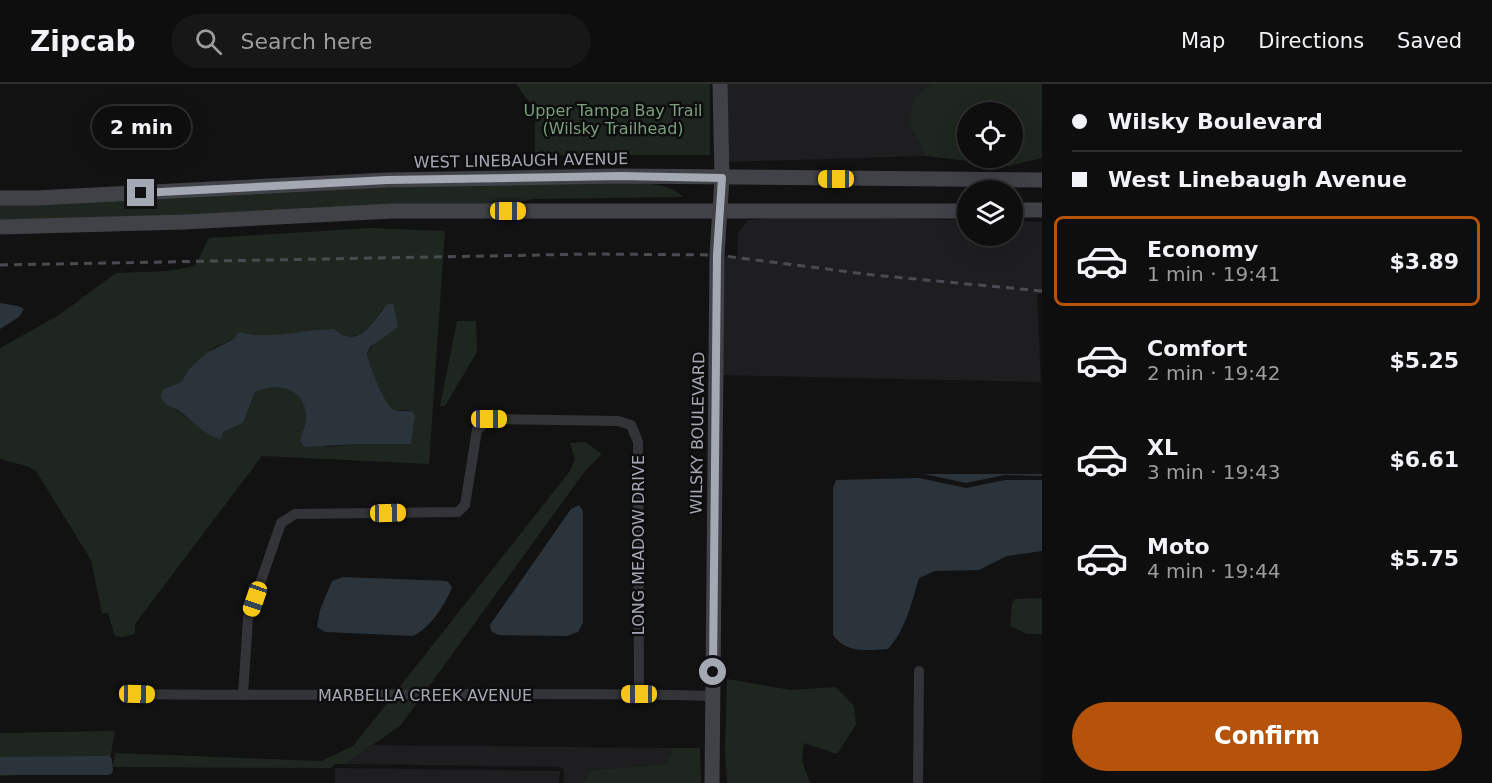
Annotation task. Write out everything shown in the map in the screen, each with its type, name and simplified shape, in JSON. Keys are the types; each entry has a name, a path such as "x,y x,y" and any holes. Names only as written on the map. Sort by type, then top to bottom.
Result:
{"main road":[{"name":"WILSKY BOULEVARD","path":"712,783 717,255 722,178 720,84"},
{"name":"WEST LINEBAUGH AVENUE","path":"0,198 387,180 620,176 1042,180"},
{"path":"1023,210 1042,210"},
{"path":"0,227 184,222 392,212 957,211"}],"street":[{"name":"LONG MEADOW DRIVE","path":"243,696 248,618 281,523 295,514 458,512 465,504 477,430 489,419 618,420 631,425 638,442 639,694"},
{"path":"918,783 919,671"},
{"name":"MARBELLA CREEK AVENUE","path":"137,694 713,696"}],"shaded area":[{"path":"725,84 931,84 914,98 909,123 926,156 726,162"},
{"path":"792,217 957,220 957,246 1023,246 1023,221 1042,222 1042,294 1037,294 1041,382 721,375 722,256 737,258 738,233 748,220"},
{"path":"0,303 24,309 19,317 0,329"},
{"path":"393,303 398,327 370,347 367,353 378,384 390,406 396,411 413,412 415,416 411,444 305,447 300,441 306,418 305,408 296,394 281,388 255,392 243,423 223,432 221,439 203,431 162,399 163,389 181,382 189,369 208,352 234,339 239,332 275,335 334,329 351,337 364,331 388,304"},
{"path":"924,474 1042,474 1042,476 1005,475 966,483"},
{"path":"919,478 966,488 1005,480 1042,480 1042,551 1007,556 979,570 935,571 919,578 904,625 888,649 858,650 851,648 833,635 833,488 836,480"},
{"path":"579,505 583,511 583,623 578,632 567,636 498,635 491,631 490,625 571,509"},
{"path":"343,577 447,581 452,587 437,615 413,636 325,632 317,627 320,610 332,581"},
{"path":"373,745 673,748 666,764 591,770 584,783 563,783 564,771 561,767 345,764"},
{"path":"335,768 560,771 559,783 335,783"}],"green space":[{"name":"Upper Tampa Bay Trail (Wilsky Trailhead)","path":"516,84 710,84 710,155 535,155 535,110"},
{"path":"931,84 1042,84 1042,158 1023,163 1023,102 957,102 957,160 926,156 909,123 914,98"},
{"path":"640,183 669,188 683,197 533,199 508,204 0,222 0,204 475,184"},
{"path":"370,228 445,231 429,464 262,456 135,624 135,634 115,636 108,613 102,613 91,560 36,471 0,458 0,348 59,315 116,273 167,271 195,266 209,238","holes":["383,309 375,343 367,353 381,392 395,411 405,410 413,412 415,416 411,444 327,447 301,441 306,418 305,408 296,394 281,388 255,392 243,423 223,432 202,429 171,406 163,389 181,382 189,369 215,347 234,339 326,329 334,329 349,337 355,336 367,328"]},
{"path":"457,321 476,321 477,352 445,406 440,406"},
{"path":"585,442 602,454 585,471 427,689 398,689 570,471 575,459 570,443"},
{"path":"1042,598 1042,634 1027,634 1010,626 1012,604 1015,599"},
{"path":"727,679 791,690 836,687 854,706 856,725 837,754 804,743 802,760 810,783 727,783 725,749"},
{"path":"419,700 400,726 345,764 335,764 331,768 113,767 115,753 321,761 353,746 389,701"},
{"path":"115,731 108,770 0,776 0,733"},
{"path":"673,748 700,748 701,783 584,783 591,770 666,764"}],"waterway":[{"path":"0,762 107,761 108,770 0,770"}],"railway":[{"path":"0,265 593,254 717,255 873,275 1042,291"}],"route":[{"path":"141,193 387,180 620,176 722,178 717,255 713,672"}]}
